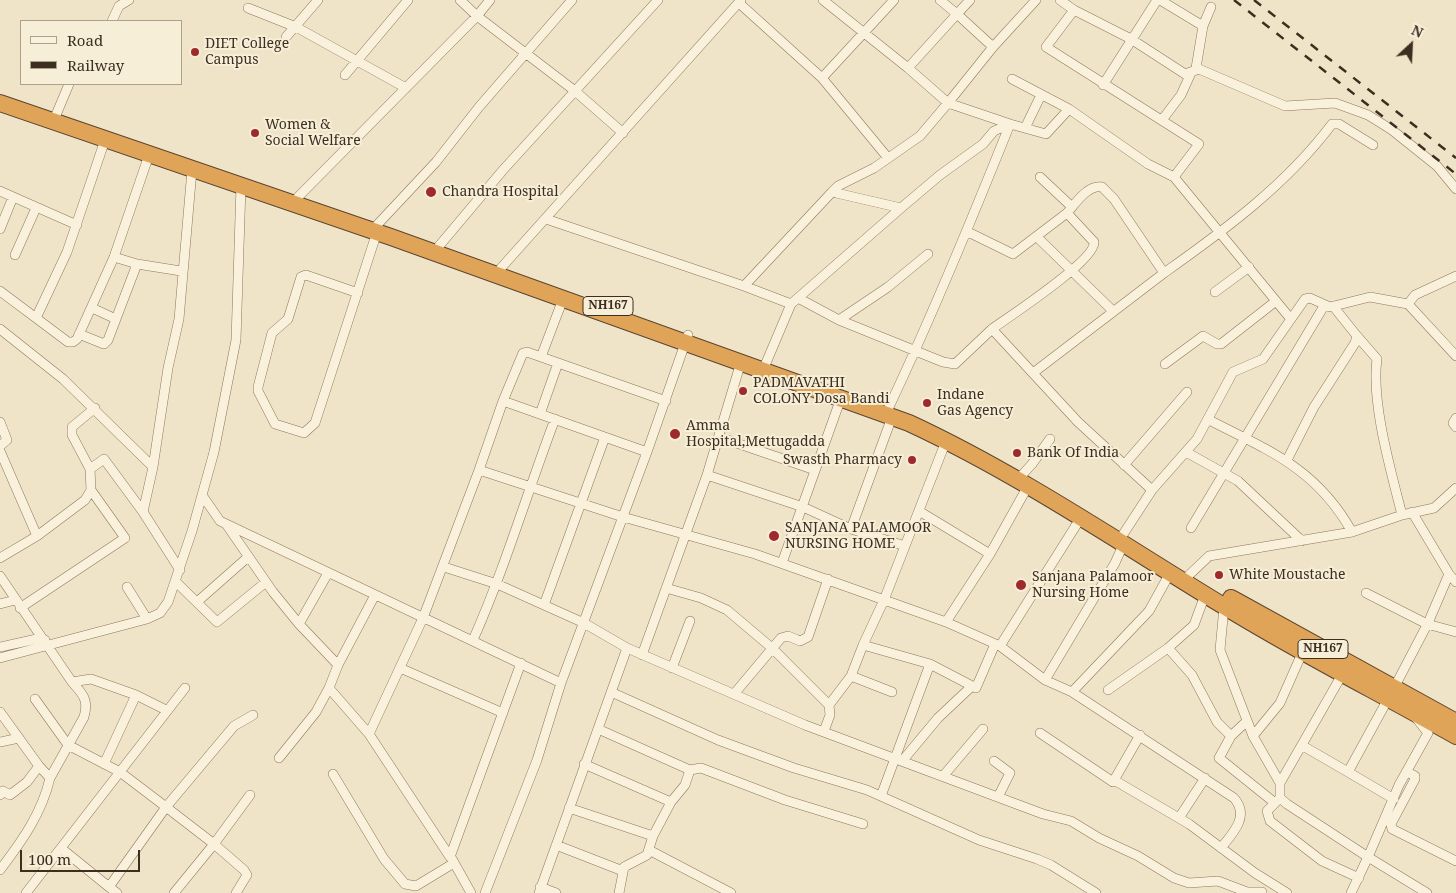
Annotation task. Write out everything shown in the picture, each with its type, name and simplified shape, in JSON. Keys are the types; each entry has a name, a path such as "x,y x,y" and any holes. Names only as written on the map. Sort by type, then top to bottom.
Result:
{"highway":[{"name":"NH167","path":"0,96 377,228 563,299 766,362 949,434 1187,579 1391,694 1410,710 1456,736"},
{"name":"NH167","path":"0,104 192,170 297,201"},
{"name":"NH167","path":"377,228 439,246 501,268 686,338 741,362 841,398 890,412 1025,481 1080,519 1122,540 1170,573 1187,579"},
{"path":"1187,579 1205,595"},
{"name":"NH167","path":"1205,595 1302,651 1343,672 1456,722"}],"street":[{"path":"112,20 119,6 129,0"},
{"path":"286,37 318,0"},
{"path":"345,75 408,0"},
{"path":"460,0 477,16 575,91 623,133"},
{"path":"297,201 477,16 490,0"},
{"path":"358,293 306,275 301,277 288,319 272,333 258,387 258,391 275,424 304,433 315,423 358,293 377,228 436,162 479,107 572,0"},
{"path":"439,246 502,170 658,0"},
{"path":"824,0 948,103 1046,134 1070,109"},
{"path":"822,78 894,0"},
{"path":"940,0 993,47"},
{"path":"908,68 970,0"},
{"path":"744,286 838,186 888,158 920,136 993,47 1036,0"},
{"path":"1060,0 1074,10 1131,39 1185,74 1194,70 1285,106 1335,103 1368,115 1392,130 1437,166 1456,189"},
{"path":"1103,85 1158,0 1203,26"},
{"path":"501,268 740,1 822,78 888,158"},
{"path":"1162,120 1181,95 1194,70 1203,26 1211,7"},
{"path":"248,8 296,27 406,88"},
{"path":"1074,10 1046,47 1103,85 1200,144 1174,177"},
{"path":"1012,79 1070,109 1148,164 1174,177 1290,318"},
{"path":"56,115 69,85"},
{"path":"1025,128 1042,95"},
{"path":"766,362 795,301 940,175 983,144 994,131 1010,124"},
{"path":"852,529 890,412 968,232 1010,124"},
{"path":"1033,373 1113,311 1220,233 1274,189 1308,154 1332,124 1339,124 1373,145"},
{"path":"36,318 67,252 105,140"},
{"path":"0,291 68,342 73,342 92,308 114,257 149,155"},
{"path":"143,512 153,467 168,368 179,319 181,271 192,170"},
{"path":"546,219 744,286 795,301 943,362 958,363 992,329 1072,272 1095,247 1094,242 1070,210 1040,177"},
{"path":"0,658 147,619 160,613 168,602 180,570 214,452 236,340 241,186"},
{"path":"968,232 1010,254 1018,252 1070,210 1089,190 1094,187 1102,187 1114,200 1164,273"},
{"path":"0,191 77,225"},
{"path":"832,192 901,208"},
{"path":"0,229 13,197"},
{"path":"15,255 36,208"},
{"path":"1037,237 1113,311"},
{"path":"839,320 888,287 928,254"},
{"path":"114,257 137,264 181,271"},
{"path":"79,334 104,344 108,340 137,264"},
{"path":"1215,292 1249,267"},
{"path":"1408,304 1415,295 1456,276"},
{"path":"1191,528 1245,438 1329,306 1370,297 1408,304 1454,350"},
{"path":"1045,680 1115,563 1122,540 1152,490 1186,452 1209,420 1233,372 1262,359 1305,299 1310,298 1329,306 1376,359 1374,374 1379,404 1392,480 1402,515"},
{"path":"541,358 563,299"},
{"path":"1165,364 1203,336 1216,344 1221,344 1276,301"},
{"path":"92,308 116,319"},
{"path":"0,329 64,379 153,467"},
{"path":"992,329 1078,422 1152,490"},
{"path":"1287,460 1314,407 1355,343 1357,336"},
{"path":"485,893 537,760 561,683 666,401 686,338"},
{"path":"369,734 423,618 444,567 520,356 527,352 666,401"},
{"path":"642,655 707,475 741,362"},
{"path":"540,414 558,364"},
{"path":"1124,464 1187,392"},
{"path":"782,563 841,398"},
{"path":"503,401 647,452"},
{"path":"0,604 17,604 125,538 91,490 90,469 70,430 95,408"},
{"path":"1456,418 1453,423 1456,427"},
{"path":"472,640 497,584 554,419"},
{"path":"1209,420 1287,460 1313,481 1338,507 1352,532"},
{"path":"0,422 6,440 0,446"},
{"path":"544,605 605,437"},
{"path":"719,437 815,470"},
{"path":"946,622 990,554 1032,464 1050,439"},
{"path":"828,705 850,676 884,600 946,441"},
{"path":"0,452 37,536"},
{"path":"1186,452 1225,473 1254,494 1302,541"},
{"path":"90,469 104,459 143,512 180,570"},
{"path":"479,470 530,485 623,517 782,563 946,622 998,645 1045,680 1072,692 1234,798 1242,810 1240,822 1221,848"},
{"path":"707,475 803,507 852,529 905,546"},
{"path":"0,558 37,536 77,508 91,490"},
{"path":"1187,579 1209,556 1352,532 1412,512 1434,508 1454,493"},
{"path":"202,495 220,521 561,683"},
{"path":"919,511 990,554"},
{"path":"1412,512 1449,574 1456,582"},
{"path":"863,644 930,664 976,688 998,645 1080,519"},
{"path":"226,524 266,582 299,624 338,665"},
{"path":"197,602 248,557"},
{"path":"444,567 497,584 584,623 642,655 824,731 1043,814 1071,821 1174,878 1196,884 1218,881 1247,892 1262,893 1266,880"},
{"path":"299,624 328,573"},
{"path":"1072,692 1149,611 1170,573"},
{"path":"1348,772 1427,624 1449,574"},
{"path":"0,576 41,638 50,645 72,682 85,698 88,706 84,717 50,778 39,812 20,844 0,870"},
{"path":"734,694 784,636 800,641 808,637 828,579"},
{"path":"176,582 217,622 266,582"},
{"path":"126,587 147,619"},
{"path":"666,588 719,605 772,648 828,705 830,715 824,731"},
{"path":"1366,593 1427,624 1456,632"},
{"path":"279,758 316,712 329,688 338,665 376,595"},
{"path":"1108,690 1168,648 1194,625 1205,595"},
{"path":"1224,607 1220,650 1253,736 1280,783"},
{"path":"672,668 690,621"},
{"path":"0,647 41,638"},
{"path":"556,893 539,890 627,648"},
{"path":"1168,648 1192,675 1217,722 1231,736"},
{"path":"1253,736 1280,703 1302,651"},
{"path":"332,774 384,859 405,884 416,886 452,860 521,663"},
{"path":"881,796 899,759 930,664"},
{"path":"400,668 503,713"},
{"path":"1343,672 1303,746 1280,783 1277,801 1267,811 1270,821 1322,862 1359,878"},
{"path":"850,676 892,692"},
{"path":"72,682 91,679 136,695 166,710"},
{"path":"899,759 972,686"},
{"path":"26,893 62,849 166,710 185,688"},
{"path":"329,688 369,734 452,860 471,893"},
{"path":"611,692 718,740 794,768 881,796 979,840 1051,865 1096,893"},
{"path":"104,764 136,695"},
{"path":"35,699 68,745 120,772 214,844 244,870 247,875 236,893"},
{"path":"1351,893 1394,799 1428,733 1410,710"},
{"path":"0,712 39,766 50,778"},
{"path":"109,887 166,807 234,726 252,715"},
{"path":"1247,721 1231,736 1219,755 1219,760 1277,801 1422,892"},
{"path":"598,728 690,770 701,768 784,800 863,824"},
{"path":"944,775 983,729"},
{"path":"1040,733 1179,818 1287,893"},
{"path":"1114,780 1140,735"},
{"path":"0,742 19,738"},
{"path":"1303,746 1394,799"},
{"path":"994,761 1010,773 998,797"},
{"path":"584,764 671,802"},
{"path":"1,791 10,795 27,782 39,766"},
{"path":"619,893 624,867 647,855 653,836 671,802 685,785 690,770"},
{"path":"1407,772 1415,776 1415,779 1391,824 1392,829 1456,861"},
{"path":"1179,818 1205,778"},
{"path":"174,893 214,844 250,795"},
{"path":"570,808 653,836"},
{"path":"556,845 623,871"},
{"path":"62,849 117,893"},
{"path":"649,850 731,893"}],"railway":[{"path":"1234,0 1456,174"},
{"path":"1254,0 1456,158"}],"place":[{"name":"DIET College Campus","path":"195,52"},
{"name":"Women & Social Welfare","path":"255,133"},
{"name":"Chandra Hospital","path":"431,192"},
{"name":"PADMAVATHI COLONY Dosa Bandi","path":"743,391"},
{"name":"Indane Gas Agency","path":"927,403"},
{"name":"Amma Hospital,Mettugadda","path":"675,434"},
{"name":"Bank Of India","path":"1017,453"},
{"name":"Swasth Pharmacy","path":"912,460"},
{"name":"SANJANA PALAMOOR NURSING HOME","path":"774,536"},
{"name":"White Moustache","path":"1219,575"},
{"name":"Sanjana Palamoor Nursing Home","path":"1021,585"}]}
